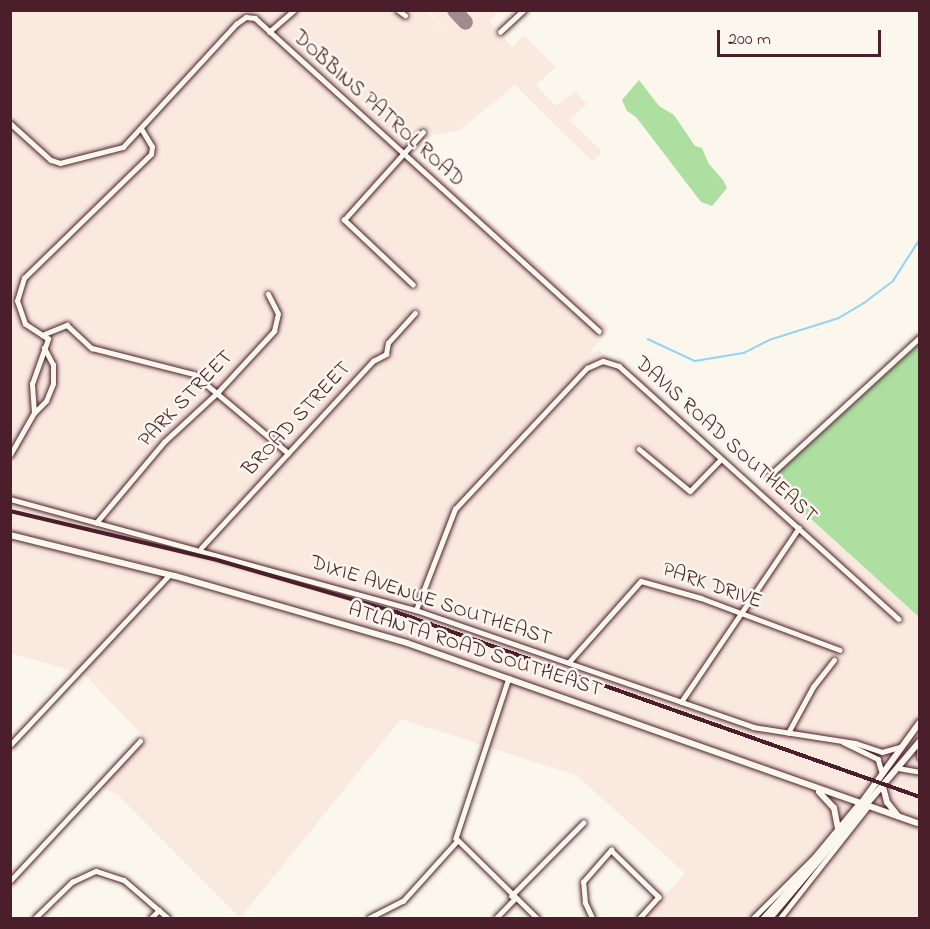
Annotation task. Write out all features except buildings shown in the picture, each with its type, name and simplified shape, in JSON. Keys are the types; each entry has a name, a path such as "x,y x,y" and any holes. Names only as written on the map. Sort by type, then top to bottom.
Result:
{"main road":[{"name":"ATLANTA ROAD SOUTHEAST","path":"10,535 170,574 339,622 509,678 858,804 920,824"},
{"path":"764,918 836,838 858,804 920,722"},
{"path":"770,918 920,743"},
{"path":"883,787 887,802 898,816"},
{"path":"816,789 834,808 838,828"}],"street":[{"path":"269,32 294,10"},
{"path":"398,10 405,15"},
{"path":"500,32 524,10"},
{"name":"DOBBINS PATROL ROAD","path":"141,129 236,24 246,17 255,18 599,331"},
{"path":"10,123 51,160 60,163 123,147 141,129 152,147 151,154 24,278 17,301 25,324 48,339 32,384 34,413"},
{"path":"413,285 344,220 423,132"},
{"name":"PARK STREET","path":"96,523 164,442 218,392 277,325 275,303 268,294"},
{"name":"BROAD STREET","path":"201,548 373,361 386,354 388,343 416,313"},
{"path":"42,335 67,325 92,348 183,369 218,392 288,453"},
{"path":"769,476 920,337"},
{"path":"10,455 34,413 46,401 53,384 53,365 44,348"},
{"name":"DAVIS ROAD SOUTHEAST","path":"416,610 455,509 596,363 603,361 619,366 720,460 899,619"},
{"path":"639,450 690,491 720,460"},
{"name":"DIXIE AVENUE SOUTHEAST","path":"10,499 96,523 201,548 416,610 753,727 838,740 882,752 900,747"},
{"path":"681,702 799,528"},
{"path":"10,745 170,574"},
{"name":"PARK DRIVE","path":"569,662 640,581 741,613 840,650"},
{"path":"788,733 813,687 834,660"},
{"path":"369,918 403,901 457,842 460,821 509,678"},
{"name":"DIXIE AVENUE SOUTHEAST","path":"838,740 878,759 882,772"},
{"path":"10,881 140,741"},
{"path":"920,743 920,757"},
{"path":"898,768 920,772"},
{"path":"753,918 858,804"},
{"path":"780,918 868,806"},
{"path":"496,918 583,823"},
{"path":"457,842 537,918"},
{"path":"589,918 583,882 611,850 659,897 640,918"},
{"path":"35,918 72,882 96,871 110,874 129,883 168,918"},
{"path":"151,918 159,910"}],"shaded area":[{"path":"426,10 444,30 429,11 499,11 489,21 512,47 524,35 556,67 536,85 556,106 575,91 587,104 569,120 602,151 593,162 515,85 460,130 432,135 413,154 610,328 589,353 599,351 638,376 760,491 770,483 919,617 919,918 645,918 685,873 576,775 401,719 240,918 120,797 103,787 146,739 84,674 11,653 11,11"}],"green space":[{"path":"639,80 659,106 674,115 695,146 702,148 709,164 723,180 727,188 712,206 701,202 636,117 627,111 622,100"},
{"path":"919,344 919,617 769,481"}],"waterway":[{"path":"648,339 695,361 744,353 769,340 839,318 864,303 893,281 920,239"}],"taxiway":[{"path":"454,10 465,22"}],"railway":[{"path":"10,511 217,560 393,611 920,797"}]}
